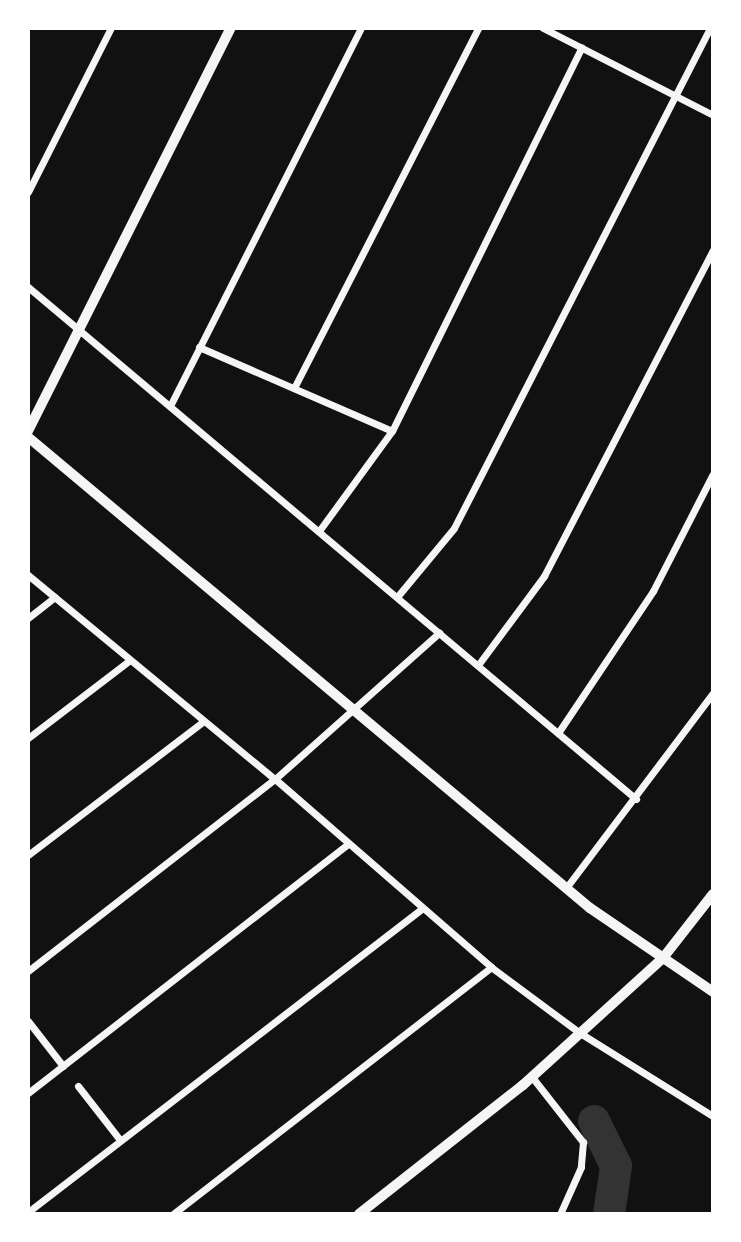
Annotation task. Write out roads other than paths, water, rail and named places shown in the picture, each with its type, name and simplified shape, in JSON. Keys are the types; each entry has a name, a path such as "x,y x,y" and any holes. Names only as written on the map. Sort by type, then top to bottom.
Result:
{"street":[{"path":"28,192 111,28"},
{"path":"28,431 231,28"},
{"path":"170,405 361,28"},
{"path":"294,388 478,28"},
{"path":"543,28 713,115"},
{"path":"397,597 454,528 709,28"},
{"path":"319,531 392,430 582,47"},
{"path":"478,666 544,576 713,250"},
{"path":"28,287 636,799"},
{"path":"199,347 392,430"},
{"path":"28,437 566,887 713,992"},
{"path":"558,733 653,591 713,474"},
{"path":"28,575 275,779 491,967 580,1033 713,1116"},
{"path":"28,618 55,597"},
{"path":"28,971 275,779 439,633"},
{"path":"28,738 131,660"},
{"path":"566,887 636,799 713,693"},
{"path":"28,855 204,721"},
{"path":"28,1093 348,844"},
{"path":"366,1212 532,1077 663,958 713,894"},
{"path":"28,1212 423,908"},
{"path":"173,1214 491,967"},
{"path":"28,1021 63,1066"},
{"path":"532,1077 583,1142 581,1167 559,1214"},
{"path":"78,1086 120,1140"}],"waterway":[{"path":"594,1121 616,1166 609,1214"}]}
